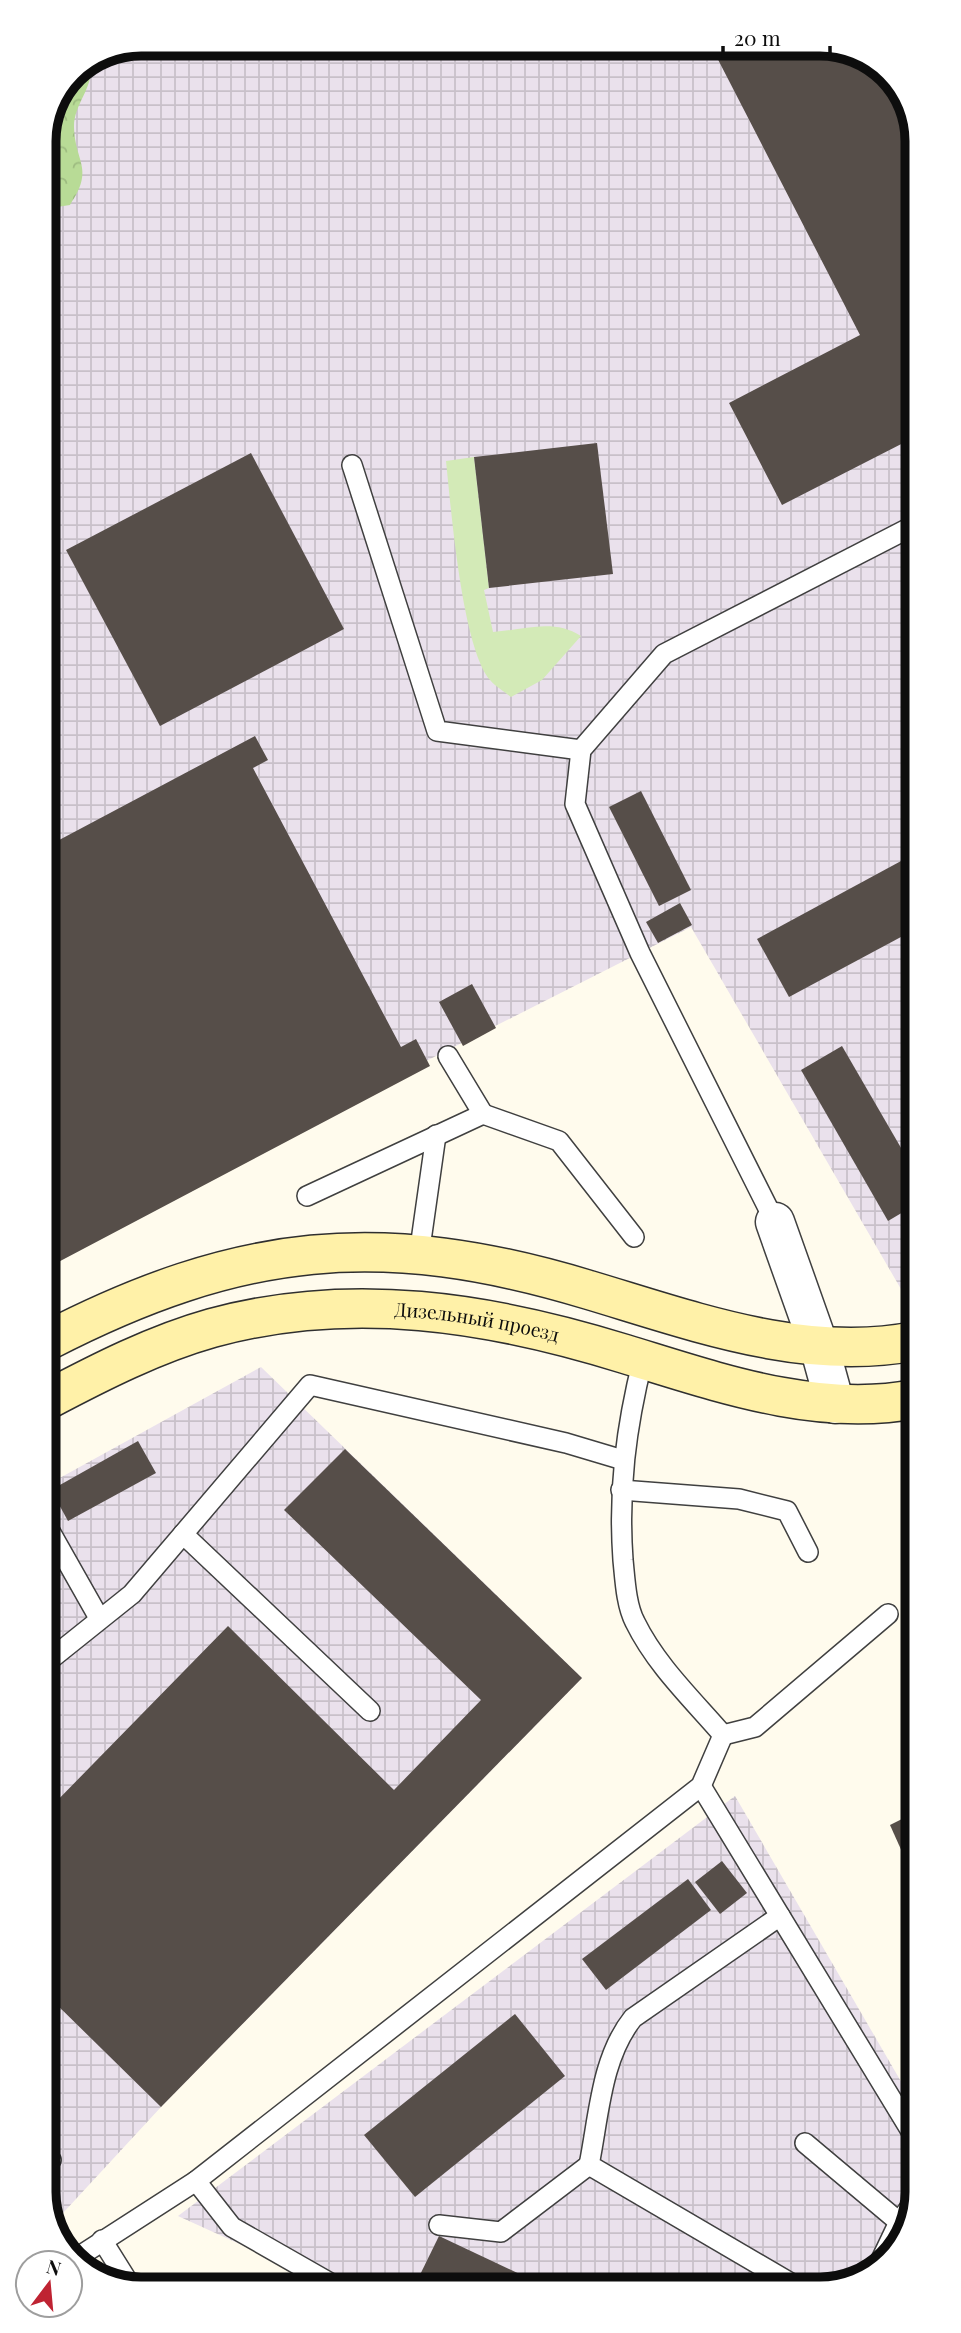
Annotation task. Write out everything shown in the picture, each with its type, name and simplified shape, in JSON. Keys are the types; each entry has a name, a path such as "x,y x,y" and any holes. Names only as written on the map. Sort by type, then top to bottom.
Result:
{"street":[{"path":"775,1222 819,1346 835,1404"},
{"path":"56,1337 145,1295 220,1269 258,1261 343,1251 419,1255 535,1275 738,1332 819,1346 874,1346 905,1342"},
{"name":"Дизельный проезд","path":"56,1396 139,1355 209,1329 283,1312 332,1307 395,1307 470,1316 531,1329 760,1392 835,1404 872,1405 905,1400"}],"lane":[{"path":"352,466 437,731 581,750"},
{"path":"775,1222 639,953 575,804 581,750 664,654 905,530"},
{"path":"448,1056 482,1114 559,1140 634,1237"},
{"path":"307,1196 482,1114"},
{"path":"419,1255 436,1135"},
{"path":"643,1359 627,1424 622,1460 620,1515 625,1577 633,1619 652,1651 723,1735"},
{"path":"56,1654 132,1594 310,1385 566,1443 622,1460"},
{"path":"621,1490 739,1499 787,1511 808,1552"},
{"path":"183,1534 370,1711"},
{"path":"56,1542 99,1618"},
{"path":"723,1735 755,1727 888,1614"},
{"path":"84,2253 196,2181 701,1786 723,1735"},
{"path":"701,1786 905,2121"},
{"path":"439,2225 501,2231 589,2165 608,2067 619,2035 633,2018 780,1916"},
{"path":"805,2143 899,2222"},
{"path":"589,2165 780,2277"},
{"path":"196,2181 232,2227 320,2277"},
{"path":"891,2239 899,2223"},
{"path":"102,2240 124,2275"}],"shaded area":[{"path":"141,56 826,56 863,67 887,89 900,114 905,141 905,1296 691,927 56,1248 56,135 62,108 70,94 94,70 108,62"},
{"path":"261,1367 582,1678 161,2107 60,2216 56,2192 56,1480"},
{"path":"735,1796 905,2088 905,2192 896,2230 872,2259 858,2268 837,2275 312,2277 178,2216"}],"green space":[{"path":"91,73 75,118 75,139 83,174 70,205 56,207 56,135 62,108 70,94"},
{"path":"474,457 489,588 484,590 493,632 549,626 581,636 542,680 511,697 490,680 480,663 459,576 446,461"}],"building":[{"path":"716,56 826,56 853,62 872,74 887,89 896,103 904,130 905,442 782,505 729,403 860,335"},
{"path":"597,443 613,574 489,588 474,457"},
{"path":"251,453 344,629 160,726 66,550"},
{"path":"255,736 268,760 253,768 401,1047 416,1039 430,1066 56,1263 56,842"},
{"path":"641,791 691,890 659,906 609,807"},
{"path":"905,859 905,935 789,997 757,939"},
{"path":"680,903 692,925 658,943 646,922"},
{"path":"472,984 496,1028 463,1046 439,1002"},
{"path":"842,1046 905,1155 905,1211 888,1221 801,1070"},
{"path":"138,1441 156,1473 68,1521 56,1499 56,1487"},
{"path":"345,1449 582,1678 161,2107 56,2004 56,1802 228,1626 394,1790 481,1700 284,1510"},
{"path":"905,1818 905,1858 890,1825"},
{"path":"722,1861 747,1893 720,1914 695,1882"},
{"path":"688,1879 711,1910 606,1990 582,1959"},
{"path":"515,2014 565,2076 415,2197 364,2135"},
{"path":"439,2236 526,2277 419,2277"}]}
